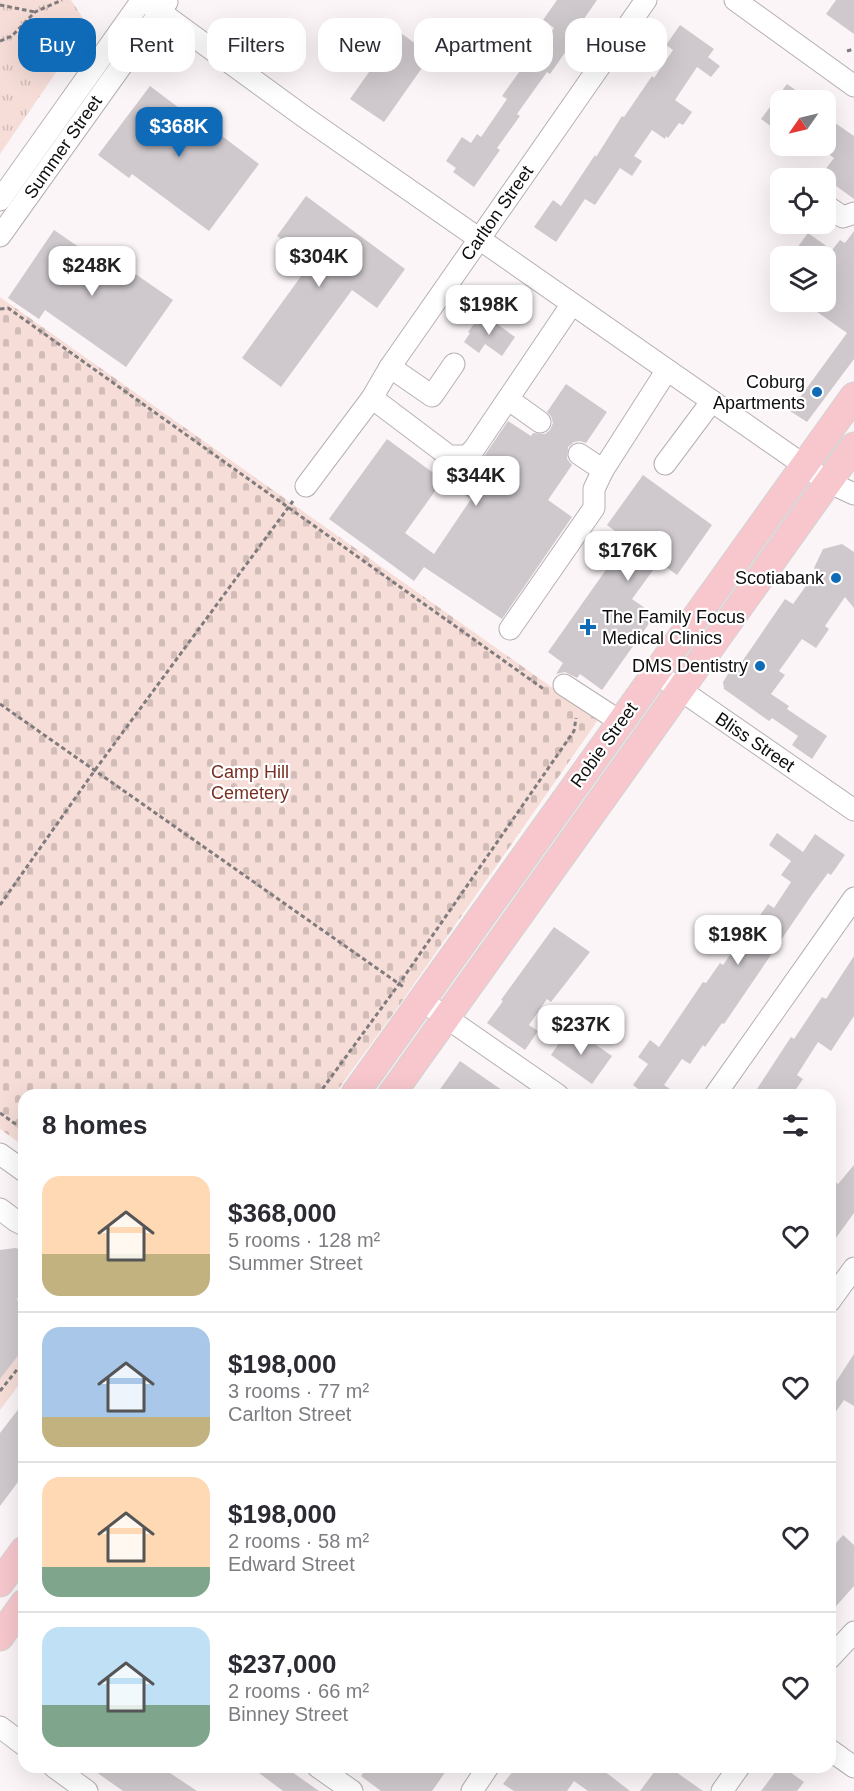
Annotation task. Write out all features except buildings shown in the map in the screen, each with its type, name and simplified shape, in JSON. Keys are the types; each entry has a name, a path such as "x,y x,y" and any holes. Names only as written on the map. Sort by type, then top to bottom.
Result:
{"main road":[{"name":"Robie Street","path":"358,1089 854,396"},
{"name":"Robie Street","path":"395,1089 854,446"},
{"path":"0,1583 18,1558"},
{"path":"0,1637 18,1612"}],"street":[{"name":"Carlton Street","path":"306,486 372,398 390,367 646,0"},
{"path":"735,0 854,86"},
{"path":"153,3 303,116 828,482 854,494"},
{"name":"Summer Street","path":"0,200 153,3"},
{"name":"Summer Street","path":"0,236 153,3"},
{"path":"836,212 843,217 854,213"},
{"path":"372,398 449,456 466,456 474,449 572,304"},
{"path":"390,367 432,396 454,364"},
{"path":"510,629 594,508 594,489 603,470 668,370"},
{"path":"508,399 540,422"},
{"path":"665,464 712,401"},
{"path":"579,454 603,470"},
{"name":"Bliss Street","path":"656,673 854,810"},
{"path":"554,688 621,722"},
{"path":"719,1089 854,898"},
{"path":"421,1000 549,1089"},
{"path":"0,1154 18,1167"},
{"path":"836,1288 854,1268"},
{"path":"836,1652 854,1632"},
{"path":"0,1727 18,1740"},
{"path":"836,1754 854,1767"},
{"path":"62,1773 87,1791"},
{"path":"326,1773 352,1791"},
{"path":"471,1791 484,1773"},
{"path":"722,1791 735,1773"}],"path":[{"path":"0,41 12,36 34,12 62,0"},
{"path":"0,5 34,12"},
{"path":"847,51 854,49"},
{"path":"0,309 8,308 289,507 554,688"},
{"path":"0,905 95,771 289,507"},
{"path":"0,704 421,1000"},
{"path":"322,1089 399,984 574,731 577,719 574,711"},
{"path":"0,1113 18,1126"},
{"path":"0,1391 18,1368"}],"green space":[{"path":"0,0 71,0 83,18 18,18 18,72 56,72 0,154"},
{"name":"Camp Hill Cemetery","path":"0,297 598,720 338,1089 18,1089 18,1142 0,1129"},
{"path":"18,1356 18,1386 0,1410 0,1379"}],"place":[{"name":"Coburg Apartments","path":"817,392"},
{"name":"Scotiabank","path":"836,578"},
{"name":"The Family Focus Medical Clinics","path":"588,627"},
{"name":"DMS Dentistry","path":"760,666"}]}
